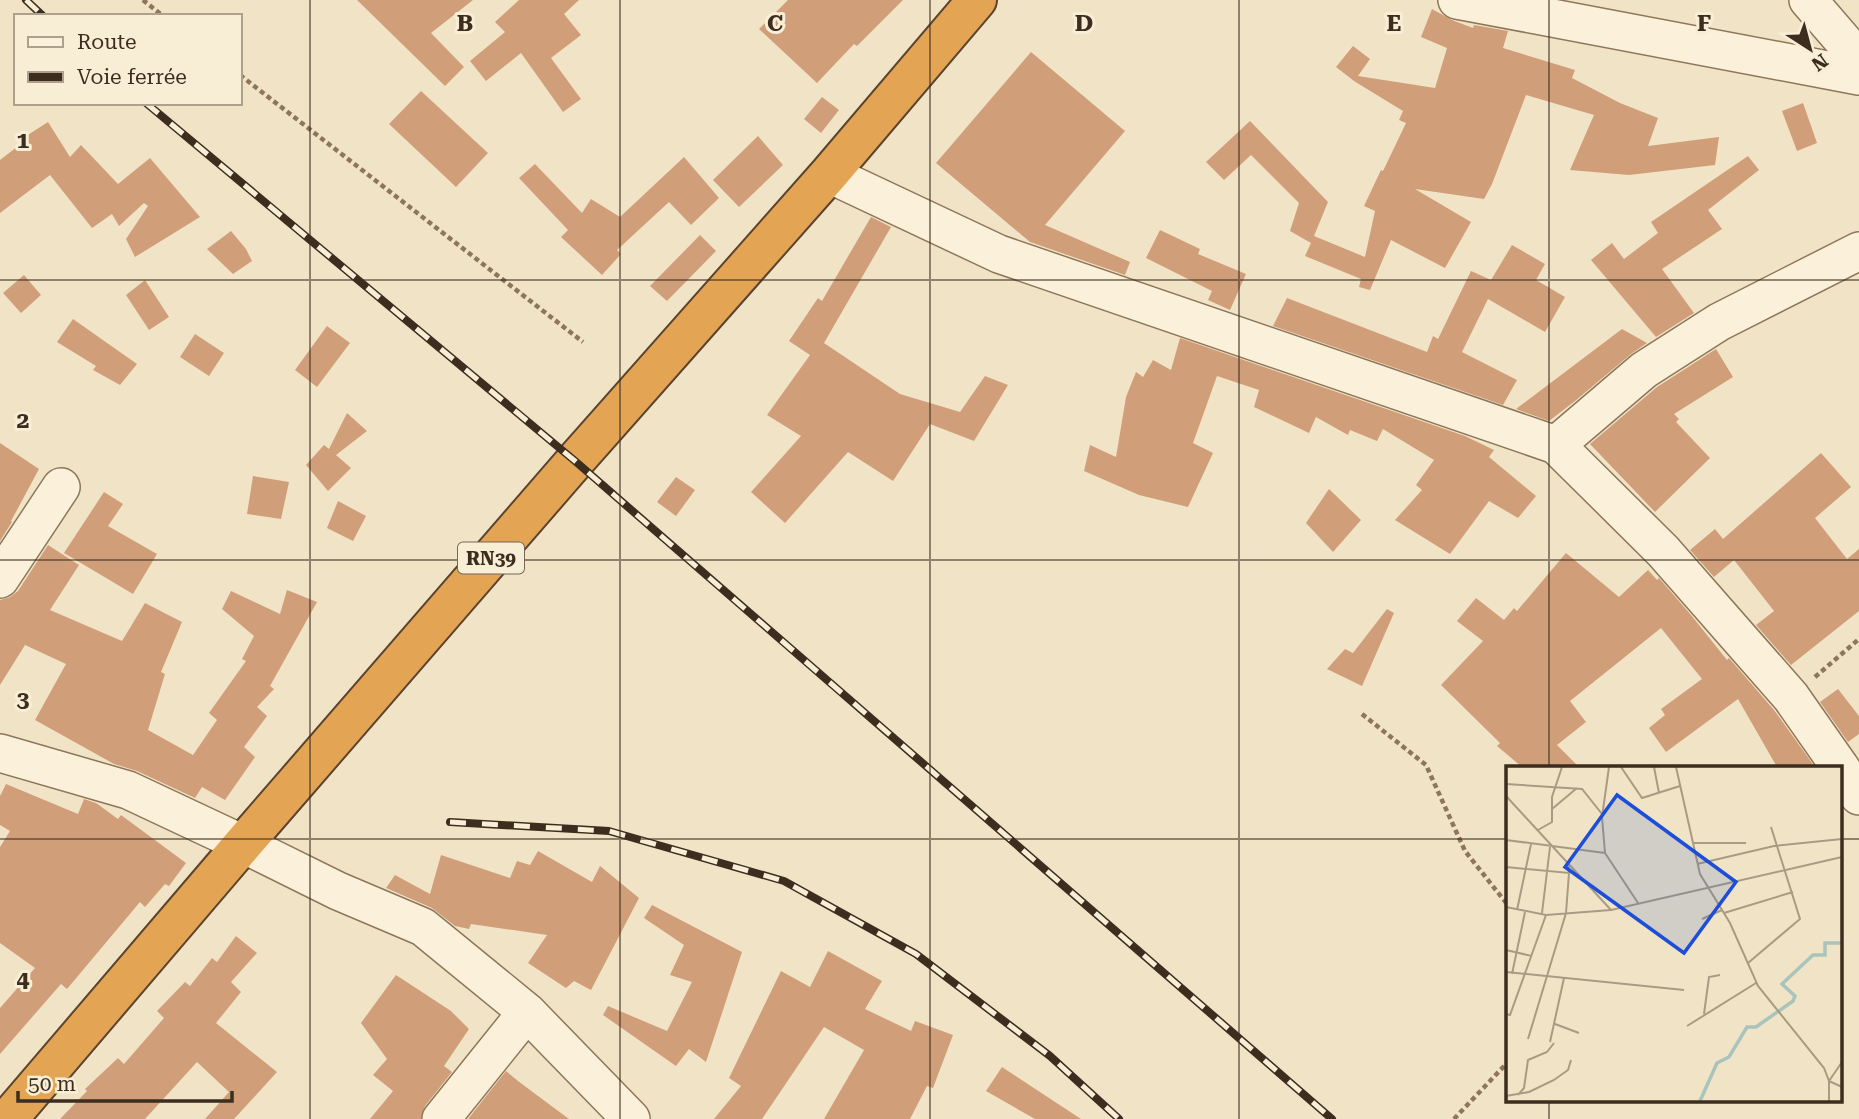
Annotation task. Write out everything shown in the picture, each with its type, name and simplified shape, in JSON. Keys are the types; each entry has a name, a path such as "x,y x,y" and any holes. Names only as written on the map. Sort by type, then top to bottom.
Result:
{"highway":[{"name":"RN39","path":"8,1119 243,844 829,174 977,0"}],"street":[{"path":"1457,0 1859,76"},
{"path":"1808,0 1859,59"},
{"path":"829,174 999,254 1556,445 1663,551 1791,697 1839,766"},
{"path":"1556,445 1644,370 1719,323 1859,251"},
{"path":"0,579 61,486"},
{"path":"0,753 128,790 338,891 423,927 527,1012 631,1119"},
{"path":"1842,770 1859,796"},
{"path":"441,1119 527,1012"}],"path":[{"path":"143,0 160,14"},
{"path":"242,77 583,342"},
{"path":"1791,697 1859,639"},
{"path":"1362,714 1426,765 1465,851 1506,903"},
{"path":"1454,1119 1506,1064"}],"building":[{"path":"357,0 473,0 431,33 464,67 445,86"},
{"path":"519,0 579,0 564,14 581,35 551,58 581,99 563,112 521,53 486,81 470,61 505,32 495,22"},
{"path":"788,0 903,0 857,46 854,44 817,83 759,29"},
{"path":"1432,9 1473,28 1474,25 1508,31 1503,48 1575,70 1572,78 1620,103 1658,118 1648,146 1719,137 1715,165 1629,175 1570,170 1594,115 1526,95 1484,199 1415,189 1471,222 1445,268 1391,240 1370,290 1359,287 1361,279 1305,256 1311,243 1290,231 1299,203 1251,155 1224,180 1206,162 1250,121 1328,202 1314,236 1365,257 1375,211 1364,206 1406,123 1399,120 1403,111 1336,67 1353,46 1370,59 1358,76 1435,88 1447,48 1421,37"},
{"path":"1031,52 1125,131 1045,225 1130,262 1125,275 1030,242 936,163"},
{"path":"421,91 488,153 456,187 389,124"},
{"path":"822,97 839,110 821,133 804,119"},
{"path":"1803,103 1817,143 1797,151 1782,111"},
{"path":"48,122 70,157 81,145 118,184 150,158 200,217 135,257 126,239 148,206 144,203 119,226 112,214 92,228 50,175 0,213 0,160 22,143 20,140"},
{"path":"758,136 783,165 739,207 713,180"},
{"path":"1748,156 1759,170 1708,210 1722,229 1662,269 1694,313 1656,337 1591,260 1612,243 1624,259 1658,233 1651,222"},
{"path":"684,157 719,198 691,225 669,202 617,250 621,254 602,275 561,237 568,230 519,178 535,164 582,213 591,199 620,217"},
{"path":"871,217 891,227 824,343 900,394 960,412 985,376 1008,385 974,441 930,424 893,481 848,452 785,523 751,492 801,436 767,415 810,355 789,341 818,298 822,301"},
{"path":"1160,230 1200,249 1198,254 1246,274 1230,310 1208,300 1212,291 1146,258"},
{"path":"231,231 252,261 233,274 207,249"},
{"path":"700,235 716,251 667,301 650,286"},
{"path":"1512,245 1545,264 1536,280 1565,297 1545,332 1488,299 1462,352 1517,380 1503,405 1273,326 1287,298 1427,352 1433,336 1438,339 1471,271 1491,280"},
{"path":"24,275 41,295 21,313 3,293"},
{"path":"145,280 169,317 149,330 126,295"},
{"path":"73,319 137,364 120,385 93,370 96,366 57,342"},
{"path":"327,326 350,343 317,387 295,370"},
{"path":"1622,329 1647,343 1549,421 1516,409"},
{"path":"195,334 224,353 209,376 180,357"},
{"path":"1180,338 1465,436 1494,450 1489,457 1536,496 1518,518 1489,501 1450,554 1395,520 1422,490 1416,485 1434,460 1383,429 1377,441 1350,430 1348,435 1316,417 1309,433 1254,407 1259,390 1217,376 1193,443 1213,453 1188,507 1139,495 1084,471 1090,445 1116,457 1126,397 1136,372 1143,377 1153,360 1171,370"},
{"path":"1716,349 1733,377 1674,414 1679,419 1676,422 1710,458 1655,512 1590,444 1657,387"},
{"path":"347,413 367,431 336,455 351,468 328,491 306,465 324,445 329,449"},
{"path":"0,443 39,469 0,541"},
{"path":"1821,453 1851,487 1815,518 1847,559 1859,549 1859,611 1791,665 1756,625 1774,611 1734,560 1714,577 1690,550 1715,529 1723,539"},
{"path":"253,476 289,482 281,519 247,514"},
{"path":"676,477 695,490 676,516 657,502"},
{"path":"1329,489 1361,520 1333,552 1306,523"},
{"path":"104,492 123,504 108,526 157,554 133,594 64,553"},
{"path":"338,501 366,516 353,541 327,528"},
{"path":"48,545 79,565 50,610 122,641 145,603 182,622 161,672 165,674 148,730 193,755 217,720 209,713 246,661 242,659 254,636 222,609 231,591 280,614 287,590 317,602 270,686 274,689 257,707 267,716 244,747 255,757 225,800 202,787 195,798 137,771 114,764 35,720 66,664 25,645 0,685 0,600 18,591"},
{"path":"1566,553 1619,597 1648,570 1657,580 1659,578 1727,660 1729,658 1774,710 1814,766 1776,766 1738,699 1666,752 1649,728 1665,715 1661,709 1702,679 1661,628 1570,701 1586,722 1557,745 1578,766 1521,766 1497,746 1500,743 1441,685 1483,641 1457,621 1476,598 1504,620 1514,608 1517,611"},
{"path":"1387,609 1394,613 1362,686 1327,669 1345,649 1353,653"},
{"path":"1838,689 1859,716 1859,734 1848,742 1820,702"},
{"path":"6,784 78,814 84,799 96,803 118,819 121,815 186,863 169,886 165,884 145,907 140,902 67,989 61,984 0,1054 0,1008 35,968 0,943 0,847 10,831 0,825 0,796"},
{"path":"538,851 592,882 600,866 639,898 591,990 574,981 566,988 528,963 547,935 471,924 469,929 455,926 432,908 386,888 395,875 430,894 441,855 510,878 517,861 530,865"},
{"path":"652,905 742,952 706,1062 689,1049 676,1066 603,1015 608,1006 667,1031 692,982 670,975 684,945 644,918"},
{"path":"236,936 257,953 231,982 241,992 216,1023 277,1072 234,1119 205,1119 229,1092 197,1062 145,1119 60,1119 87,1091 85,1089 118,1058 124,1064 164,1018 157,1011 185,982 190,986 212,958 217,962"},
{"path":"828,951 882,981 865,1009 911,1031 915,1021 953,1035 933,1088 927,1086 910,1119 824,1119 864,1050 824,1027 762,1119 714,1119 741,1086 729,1078 781,971 810,987"},
{"path":"396,975 451,1011 469,1029 444,1066 452,1072 425,1106 421,1119 370,1119 393,1091 373,1075 387,1059 361,1023"},
{"path":"1002,1067 1081,1119 1035,1119 986,1091"},
{"path":"506,1071 518,1081 569,1119 468,1119"}],"railway":[{"path":"26,0 41,14"},
{"path":"148,105 575,461 1332,1119"},
{"path":"450,822 609,831 784,881 916,954 1050,1056 1119,1119"}]}
